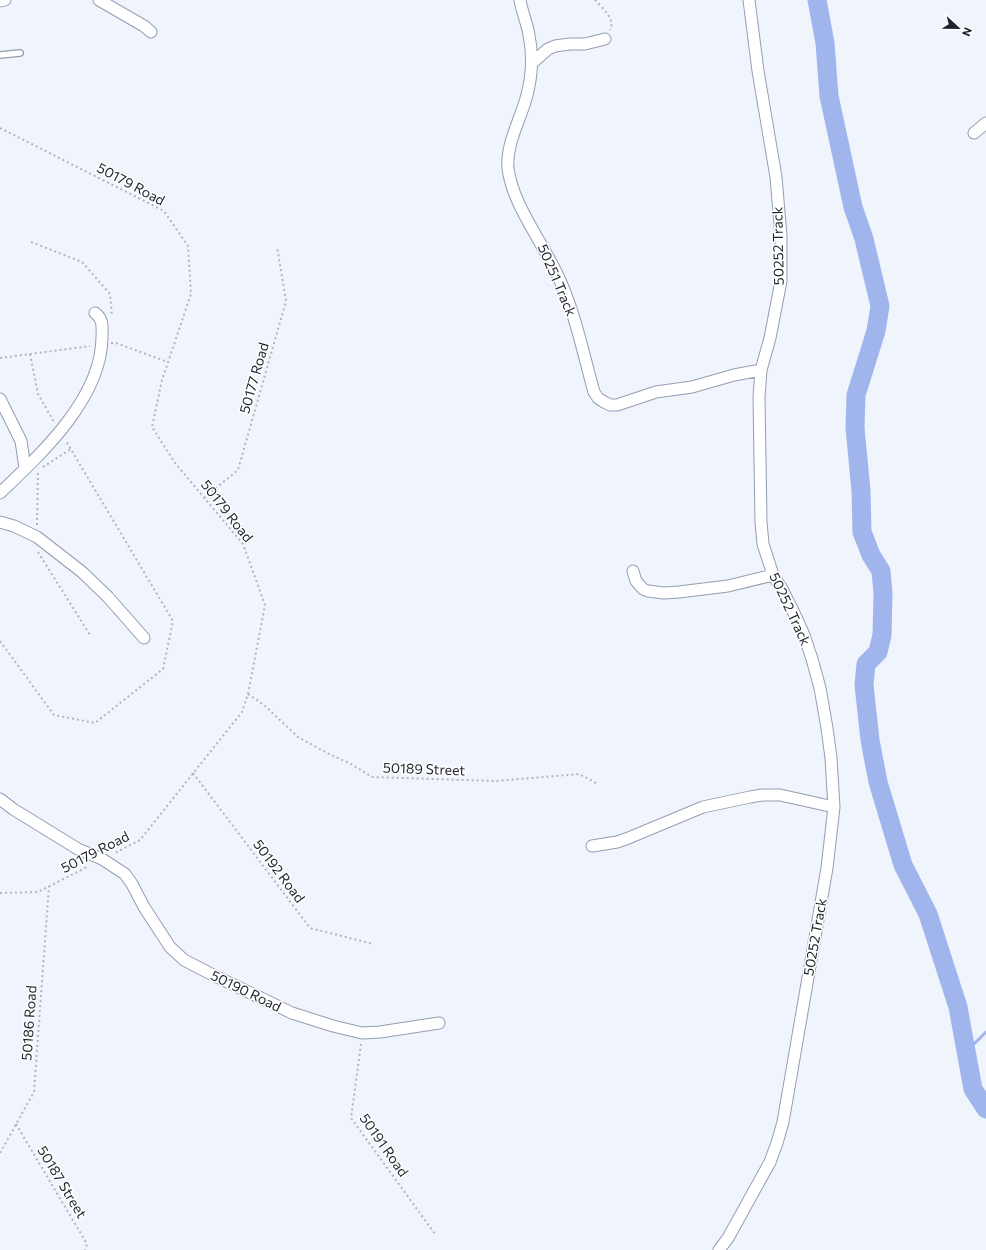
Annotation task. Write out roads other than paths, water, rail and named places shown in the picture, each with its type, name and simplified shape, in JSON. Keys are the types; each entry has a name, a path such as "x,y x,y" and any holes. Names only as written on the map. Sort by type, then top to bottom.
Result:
{"street":[{"path":"0,1 5,0"},
{"path":"99,0 144,26 151,32"},
{"name":"50251 Track","path":"520,0 529,34 532,63 527,96 509,151 508,170 514,190 523,210 549,256 566,294 594,392 598,398 610,405 617,405 656,392 692,387 734,375 761,370"},
{"name":"50252 Track","path":"719,1250 728,1238 761,1181 770,1162 783,1122 827,868 834,806 831,758 820,688 804,635 782,589 773,575 763,544 761,522 759,397 761,370 770,338 781,281 781,236 776,177 758,71 749,0"},
{"path":"532,63 548,49 555,46 585,44 606,39"},
{"path":"974,133 986,123"},
{"path":"0,493 40,454 60,431 92,384 102,345 101,318 95,313"},
{"path":"0,398 21,441 26,468"},
{"path":"0,522 14,526 36,536 77,568 108,597 144,638"},
{"path":"634,571 636,581 643,589 664,593 728,586 773,575"},
{"path":"592,846 626,839 703,808 762,795 780,796 834,806"},
{"name":"50190 Road","path":"0,799 13,809 78,849 102,859 125,874 170,947 184,960 292,1013 333,1026 362,1032 380,1032 439,1022"}],"lane":[{"path":"0,56 20,53"}],"waterway":[{"path":"817,0 825,43 829,96 853,207 864,239 880,306 876,331 856,395 855,428 861,491 862,532 871,555 881,571 883,593 882,635 878,652 866,664 864,685 870,740 878,782 903,865 928,914 958,1007 973,1089 986,1109"},
{"path":"967,1051 986,1032"}]}
